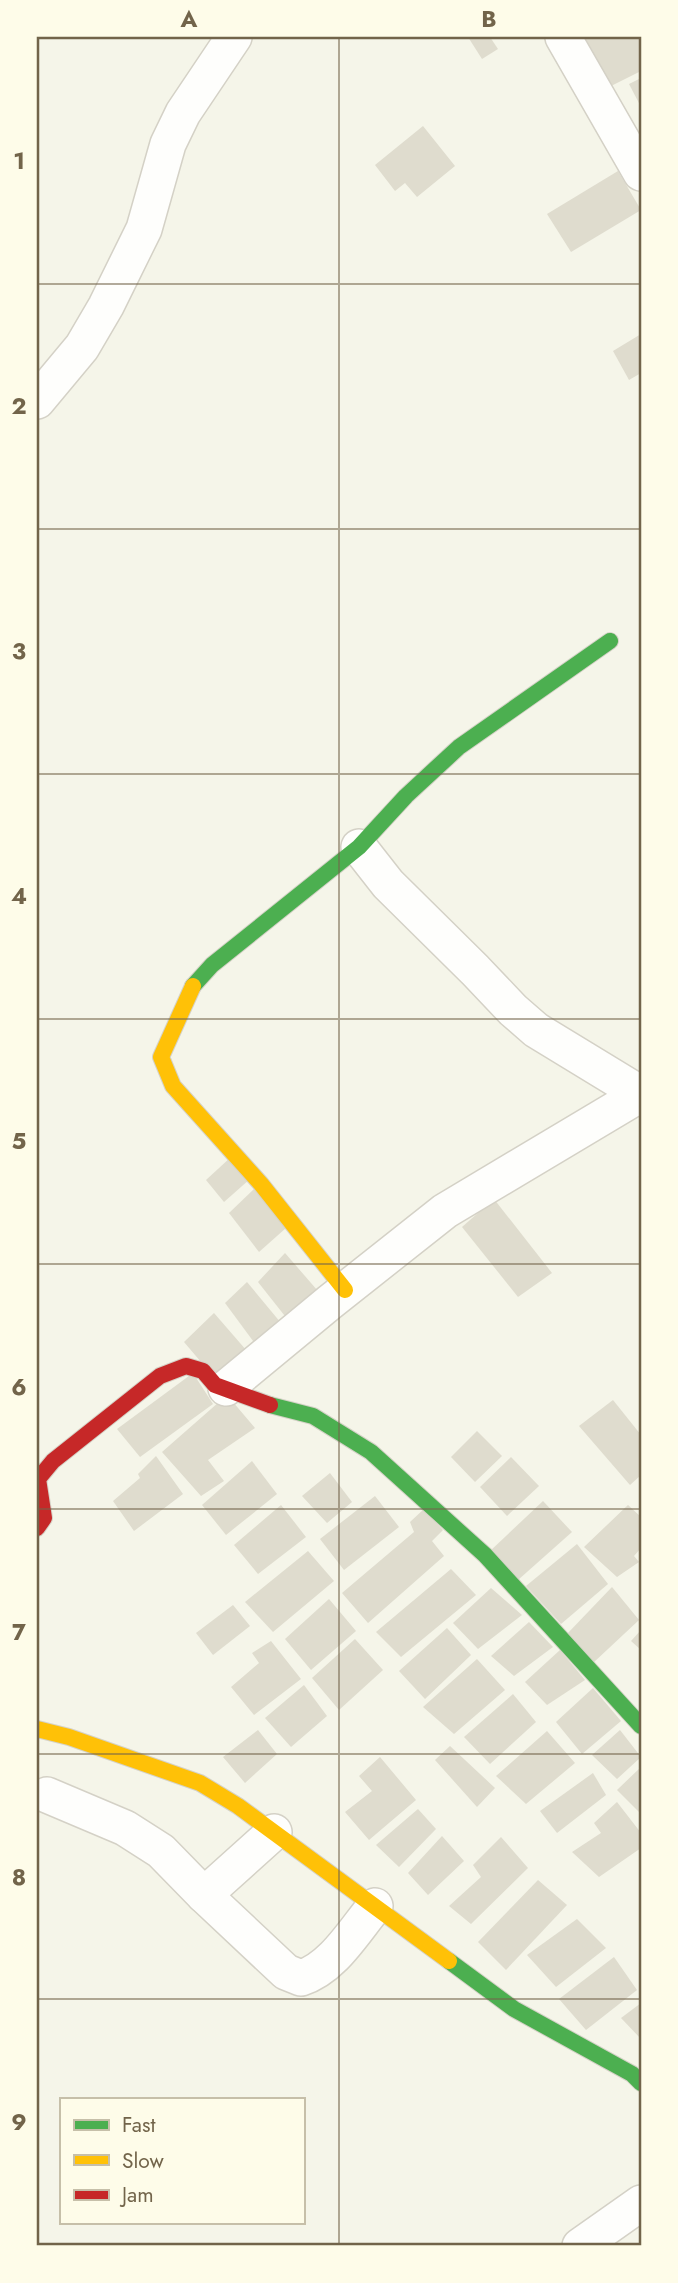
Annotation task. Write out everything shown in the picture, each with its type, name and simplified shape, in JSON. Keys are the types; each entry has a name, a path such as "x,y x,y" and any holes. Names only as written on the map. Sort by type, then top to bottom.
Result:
{"street":[{"path":"37,401 82,347 106,306 144,229 168,144 184,113 234,37"},
{"path":"563,37 641,173"},
{"path":"345,1290 261,1184 173,1086 161,1057 191,988 212,965 359,848 406,796 459,747 610,641"},
{"path":"226,1388 445,1211 641,1094 536,1030 513,1010 388,884 359,848"},
{"path":"37,1528 44,1518 38,1479 53,1461 160,1376 186,1366 203,1371 215,1385 265,1404 313,1416 370,1452 485,1555 641,1726"},
{"path":"37,1729 69,1737 200,1783 238,1805 514,2009 632,2074 641,2083"},
{"path":"47,1795 134,1834 161,1851 286,1972 301,1978 313,1974 335,1955 375,1906"},
{"path":"204,1895 274,1832"},
{"path":"580,2246 641,2203"}],"building":[{"path":"468,37 490,37 498,49 482,59"},
{"path":"583,37 641,37 641,71 609,87"},
{"path":"641,78 641,107 629,84"},
{"path":"423,126 455,166 417,197 405,183 395,191 375,165"},
{"path":"618,171 641,210 571,252 547,214"},
{"path":"641,334 641,373 629,380 613,351"},
{"path":"231,1157 250,1179 224,1202 206,1180"},
{"path":"254,1189 286,1228 259,1252 229,1213"},
{"path":"494,1199 552,1273 518,1297 462,1227"},
{"path":"285,1253 324,1298 292,1325 258,1282"},
{"path":"247,1282 286,1329 259,1349 225,1303"},
{"path":"214,1313 253,1358 218,1382 184,1342"},
{"path":"193,1373 213,1404 140,1457 117,1429"},
{"path":"227,1395 255,1428 208,1460 224,1481 201,1496 162,1452"},
{"path":"613,1400 641,1435 641,1475 630,1485 579,1426"},
{"path":"477,1431 502,1456 475,1482 451,1457"},
{"path":"156,1456 183,1494 134,1531 113,1501 140,1478 138,1474"},
{"path":"511,1457 539,1486 507,1516 480,1487"},
{"path":"252,1461 277,1494 226,1535 202,1505"},
{"path":"330,1473 352,1502 327,1523 302,1496"},
{"path":"375,1496 399,1527 344,1570 320,1539"},
{"path":"543,1501 572,1532 518,1580 489,1552"},
{"path":"281,1505 306,1537 258,1574 234,1545"},
{"path":"628,1505 641,1517 641,1548 634,1556 639,1562 617,1577 584,1547"},
{"path":"424,1509 443,1530 432,1541 444,1556 368,1623 342,1593 414,1532 410,1522"},
{"path":"577,1544 608,1584 561,1624 526,1586"},
{"path":"308,1551 334,1581 273,1632 245,1602"},
{"path":"451,1569 476,1595 401,1657 376,1632"},
{"path":"612,1587 639,1620 593,1663 567,1634"},
{"path":"491,1588 522,1615 478,1649 453,1623"},
{"path":"329,1599 356,1631 311,1670 285,1639"},
{"path":"233,1605 250,1626 213,1655 196,1633"},
{"path":"529,1622 553,1647 514,1676 491,1656"},
{"path":"447,1628 471,1655 425,1699 399,1671"},
{"path":"641,1630 641,1650 631,1641"},
{"path":"355,1639 383,1670 339,1710 312,1678"},
{"path":"271,1641 301,1679 254,1715 231,1687 259,1663 252,1653"},
{"path":"560,1650 585,1680 547,1705 525,1682"},
{"path":"477,1659 505,1690 454,1734 423,1707"},
{"path":"304,1685 327,1716 291,1747 265,1718"},
{"path":"593,1688 621,1721 582,1754 556,1722"},
{"path":"513,1694 536,1722 490,1764 464,1737"},
{"path":"258,1730 277,1754 245,1783 223,1757"},
{"path":"620,1730 641,1757 617,1779 592,1755"},
{"path":"547,1731 575,1763 526,1804 496,1776"},
{"path":"450,1746 495,1788 477,1807 435,1760"},
{"path":"380,1757 416,1800 369,1840 345,1812 372,1791 359,1776"},
{"path":"641,1767 641,1814 617,1790"},
{"path":"593,1773 606,1795 557,1833 540,1811"},
{"path":"617,1802 641,1833 641,1848 599,1877 572,1852 601,1833 594,1823"},
{"path":"418,1809 436,1829 399,1867 376,1845"},
{"path":"442,1836 464,1861 428,1895 408,1873"},
{"path":"501,1837 528,1868 471,1924 449,1906 481,1877 473,1865"},
{"path":"538,1880 567,1905 506,1970 478,1942"},
{"path":"577,1919 606,1948 556,1987 527,1955"},
{"path":"614,1957 637,1990 586,2030 559,1999"},
{"path":"641,2003 641,2039 621,2018"}],"traffic: fast":[{"path":"193,986 212,965 359,847 406,796 459,747 610,641"},
{"path":"270,1405 313,1416 371,1452 485,1555 641,1726"},
{"path":"449,1961 514,2009 632,2074 641,2083"}],"traffic: slow":[{"path":"193,986 161,1057 173,1086 261,1184 345,1290"},
{"path":"37,1729 69,1737 200,1783 238,1806 449,1961"}],"traffic: jam":[{"path":"37,1528 44,1518 38,1479 53,1461 160,1376 186,1366 203,1371 215,1385 270,1405"}]}
